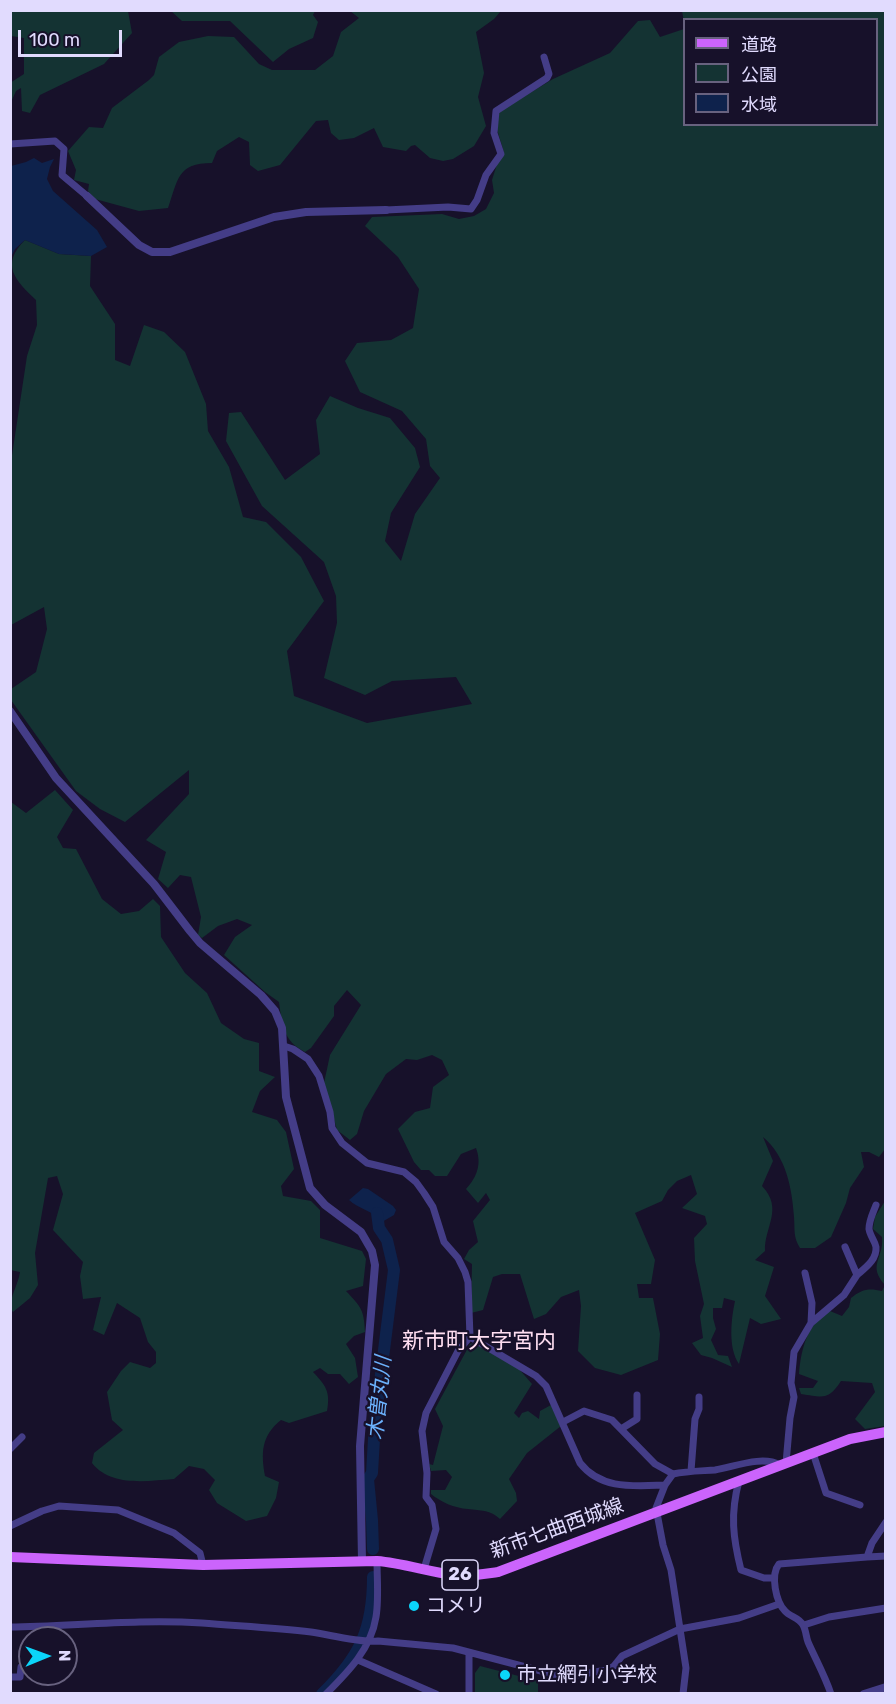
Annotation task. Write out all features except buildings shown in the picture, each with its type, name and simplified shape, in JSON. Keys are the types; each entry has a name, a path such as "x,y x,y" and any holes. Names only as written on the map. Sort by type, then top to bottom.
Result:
{"main road":[{"name":"新市七曲西城線","path":"10,1557 203,1565 377,1561 455,1575 475,1576 519,1566 850,1439 885,1432"}],"street":[{"path":"10,144 55,141 64,149 62,175 128,236 152,252 170,252 274,217 306,212 448,207 471,209 477,200 486,175 501,154 494,133 496,111 547,78 549,74 544,57"},
{"path":"10,711 56,778 154,884 200,943 261,995 274,1011 282,1028 286,1097 310,1188 325,1205 361,1232 372,1251 375,1265 360,1446 362,1561"},
{"path":"284,1046 308,1059 319,1076 330,1112 332,1128 342,1143 367,1163 404,1172 424,1192 433,1207 444,1242 458,1258 468,1282 470,1337 459,1352 426,1413 423,1431 427,1473 426,1497 432,1505 436,1529 424,1569"},
{"path":"563,1422 584,1412 612,1420 655,1464 673,1474 715,1470 758,1462 783,1464 794,1397 791,1383 794,1353 811,1323 844,1295 857,1275 869,1265 874,1256 876,1247 869,1229 876,1205"},
{"path":"844,1246 857,1275"},
{"path":"805,1273 812,1303 811,1323"},
{"path":"470,1337 536,1376 546,1386 580,1462 586,1470 609,1484 665,1485"},
{"path":"621,1429 637,1419 637,1395"},
{"path":"691,1471 699,1397"},
{"path":"10,1449 22,1437"},
{"path":"813,1453 826,1493 860,1505"},
{"path":"673,1474 665,1485 656,1508 663,1545 671,1570 686,1668 683,1694"},
{"path":"739,1481 734,1500 734,1541 741,1570 764,1578 774,1578"},
{"path":"10,1526 59,1506 118,1510 174,1533 200,1553 203,1565"},
{"path":"867,1557 872,1542 885,1522"},
{"path":"831,1694 807,1640 804,1625 796,1617 787,1614 779,1604 774,1578 776,1568 779,1564 885,1556"},
{"path":"326,1694 358,1660 376,1619 377,1561"},
{"path":"10,1627 199,1623 309,1632 365,1641 453,1648 564,1677 607,1670 614,1666 622,1656 680,1629 739,1618 779,1604"},
{"path":"804,1625 829,1617 885,1608"},
{"path":"469,1653 469,1694"},
{"path":"358,1660 436,1694"},
{"path":"864,1694 885,1688"}],"green space":[{"path":"11,10 128,11 132,33 104,64 40,95 30,113 22,111 21,88 16,91 11,102 10,83 24,74 24,38 11,36"},
{"path":"171,11 315,11 313,15 318,22 313,38 289,49 273,62 230,21 182,21"},
{"path":"350,11 501,11 476,32 484,73 478,97 486,126 474,146 453,159 443,161 430,158 415,145 406,151 383,147 374,128 354,138 339,140 331,133 328,120 316,121 280,165 258,171 250,165 249,142 239,137 217,151 212,163 192,166 185,170 177,181 168,208 139,211 95,199 88,191 89,184 74,180 76,170 68,151 89,127 103,128 112,108 149,80 154,75 159,57 179,42 208,36 234,37 259,64 272,70 315,70 333,56 341,32 359,18"},
{"path":"682,11 885,11 885,1149 879,1157 869,1152 861,1152 864,1167 850,1188 831,1237 815,1248 800,1248 795,1237 792,1195 786,1173 777,1153 763,1137 773,1161 762,1186 772,1202 772,1210 765,1251 755,1260 774,1267 765,1296 781,1319 761,1324 750,1318 739,1364 732,1342 735,1301 724,1298 722,1308 713,1308 716,1329 711,1340 718,1355 728,1356 732,1367 701,1355 692,1343 703,1338 700,1316 704,1304 695,1261 694,1238 707,1224 705,1216 682,1208 697,1194 691,1175 677,1181 662,1201 635,1213 655,1260 651,1284 637,1284 639,1298 653,1298 660,1334 658,1360 621,1375 595,1368 578,1351 581,1306 579,1290 561,1297 546,1314 534,1319 520,1274 502,1274 493,1277 483,1310 471,1313 472,1264 464,1259 469,1250 478,1242 473,1221 490,1200 486,1193 478,1203 466,1189 477,1170 479,1159 476,1148 461,1154 447,1176 435,1176 429,1170 421,1170 414,1162 398,1129 415,1112 430,1108 433,1087 449,1075 442,1060 432,1055 417,1060 406,1059 386,1074 364,1111 357,1134 350,1140 337,1130 324,1083 330,1055 361,1005 347,990 334,1006 334,1016 311,1048 305,1052 298,1048 285,1031 279,1002 224,955 235,937 252,925 237,919 218,926 202,938 198,935 201,917 191,877 180,875 168,888 158,879 166,852 146,840 189,794 189,770 125,822 100,809 76,791 11,700 11,689 36,672 47,629 44,607 11,625 11,462 27,356 37,325 36,300 17,279 12,265 17,249 25,240 59,254 91,256 90,286 115,324 115,360 130,366 144,325 164,332 185,352 206,404 208,431 229,467 243,517 266,522 301,557 324,601 287,651 294,696 367,723 472,704 456,677 392,681 365,695 324,678 337,623 336,596 324,562 262,506 226,441 229,413 241,412 285,480 320,454 316,420 330,396 390,418 415,448 420,467 391,513 385,541 401,561 415,514 440,478 430,466 426,439 402,411 360,392 345,361 357,343 391,340 413,328 419,289 398,257 365,226 372,217 442,214 459,219 474,216 486,209 494,193 492,180 497,164 504,153 497,126 500,111 553,79 610,53 638,21 650,20 660,37 683,29 683,126 878,126 878,18 683,18"},
{"path":"55,790 73,810 57,837 63,848 76,849 102,899 121,914 139,911 153,899 160,906 161,937 185,973 207,993 221,1023 244,1039 259,1043 259,1071 275,1077 260,1091 252,1112 277,1120 286,1132 294,1169 281,1186 283,1196 311,1201 320,1210 320,1238 362,1251 366,1259 363,1286 346,1291 358,1305 364,1318 365,1332 354,1336 346,1344 355,1358 358,1377 349,1384 340,1374 328,1374 320,1368 313,1372 326,1389 327,1411 289,1423 281,1420 270,1432 263,1452 265,1476 279,1482 276,1498 267,1516 246,1521 217,1503 209,1490 215,1480 204,1469 189,1466 174,1479 130,1481 109,1476 92,1463 94,1453 123,1430 112,1420 107,1392 130,1362 150,1368 156,1363 156,1352 148,1342 140,1318 117,1303 104,1335 93,1330 101,1297 83,1299 80,1276 83,1262 53,1230 63,1194 57,1176 48,1178 35,1253 38,1285 30,1298 13,1312 11,1309 20,1272 10,1270 11,802 26,813"},
{"path":"885,1201 885,1285 877,1272 882,1237 873,1229 875,1217"},
{"path":"885,1285 885,1426 865,1429 855,1419 875,1392 872,1383 841,1381 828,1395 801,1394 799,1388 813,1388 818,1381 799,1374 800,1365 807,1338 822,1316 830,1311 842,1316 849,1307 851,1298 855,1295 866,1290 882,1291"},
{"path":"474,1343 519,1369 532,1384 514,1413 519,1418 522,1413 528,1411 539,1419 540,1411 551,1405 561,1426 527,1453 509,1479 517,1501 500,1519 481,1510 453,1506 431,1494 431,1490 445,1490 452,1477 446,1470 431,1471 429,1464 433,1465 443,1426 435,1409 470,1344"},
{"path":"480,1666 538,1681 538,1693 475,1693 475,1673"}],"water":[{"path":"34,158 42,163 54,159 47,179 53,191 97,230 107,247 91,256 59,254 25,240 15,249 11,257 11,166"},
{"path":"363,1188 393,1206 396,1210 394,1215 382,1222 349,1200"}],"waterway":[{"name":"木曽丸川","path":"373,1549 368,1479 372,1473 375,1422 394,1270 387,1240 379,1228 377,1213"},
{"name":"木曽丸川","path":"322,1694 346,1667 362,1641 370,1612 373,1577"}],"place":[{"name":"コメリ","path":"414,1606"},
{"name":"市立網引小学校","path":"505,1675"}],"district":[{"name":"新市町大字宮内","path":"479,1342"}]}
